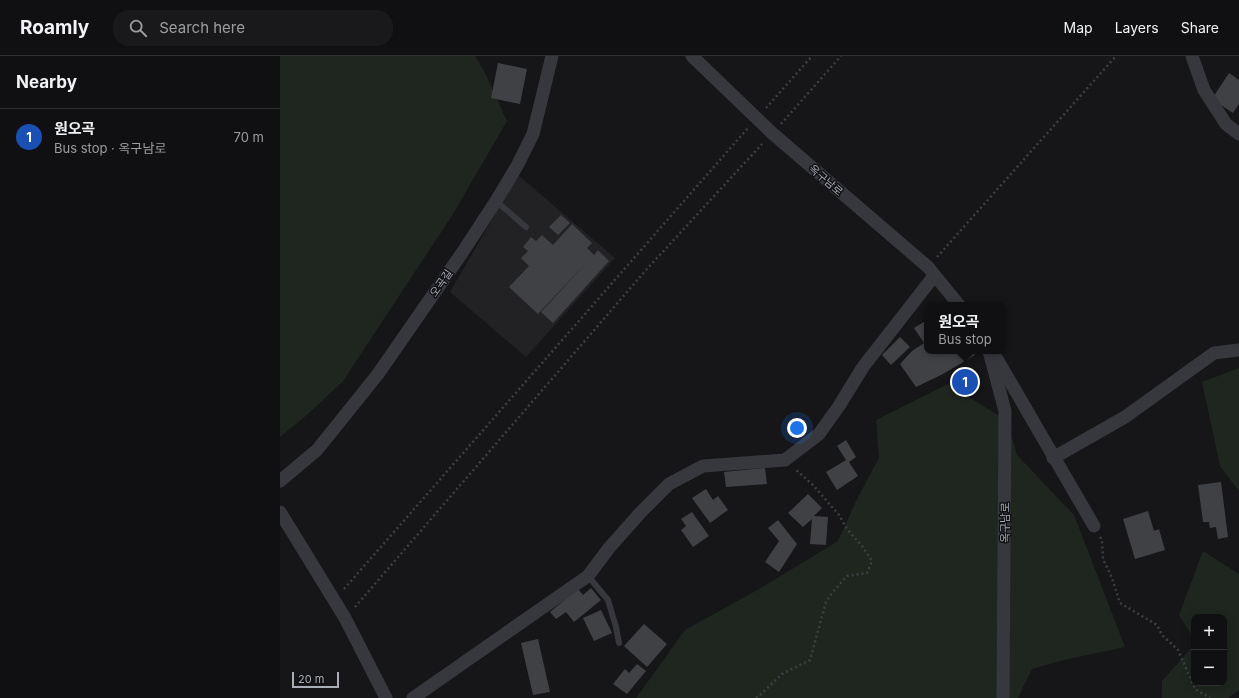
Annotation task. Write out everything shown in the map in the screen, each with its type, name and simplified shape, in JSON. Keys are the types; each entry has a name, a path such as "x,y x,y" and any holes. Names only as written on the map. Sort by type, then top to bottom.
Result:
{"street":[{"name":"오곡길","path":"280,481 317,450 378,374 462,253 496,201 517,166 533,134 552,56"},
{"name":"옥구남로","path":"692,56 772,133 931,272 957,302"},
{"path":"1192,56 1204,90 1226,124 1239,134"},
{"path":"413,698 588,576 609,548 641,512 669,484 703,466 785,460 819,434 863,367 931,272"},
{"path":"1053,458 1126,417 1214,353 1239,350"},
{"name":"옥구남로","path":"991,354 1005,411 1003,698"},
{"path":"992,354 1094,526"},
{"path":"280,512 345,618 386,698"}],"lane":[{"path":"496,201 526,228"},
{"path":"588,576 608,600 619,643"}],"path":[{"path":"334,599 812,56"},
{"path":"345,618 646,270 841,56"},
{"path":"931,272 1116,56"},
{"path":"756,698 782,674 810,660 826,602 846,576 867,573 872,561 862,546 847,529 839,515 812,485 785,460"},
{"path":"1094,526 1102,540 1103,559 1112,578 1120,603 1157,625 1162,635 1178,650 1195,688 1210,698"}],"shaded area":[{"path":"280,56 475,56 484,71 507,121 453,214 343,381 308,414 280,437"},
{"path":"518,175 615,258 526,357 450,292"},
{"path":"1239,368 1239,491 1220,466 1202,382"},
{"path":"948,384 1007,421 1017,455 1074,515 1125,647 1064,660 1032,669 1018,698 636,698 685,630 759,589 838,541 858,497 879,458 876,420"},
{"path":"1203,551 1239,574 1239,690 1228,698 1162,698 1162,681 1191,648 1191,686 1227,686 1227,614 1191,614 1191,634 1179,615"}],"building":[{"path":"498,63 527,69 520,104 491,98"},
{"path":"1229,73 1239,80 1239,104 1233,113 1212,99"},
{"path":"561,215 570,223 558,235 549,227"},
{"path":"572,224 592,243 587,248 594,255 598,250 609,261 553,323 541,312 589,260 538,314 509,287 529,266 521,258 528,251 523,247 531,237 536,241 542,235 553,245"},
{"path":"924,322 924,343 914,328"},
{"path":"900,337 910,347 891,365 882,355"},
{"path":"924,343 924,354 975,355 943,374 916,387 900,364 912,351"},
{"path":"846,440 856,457 849,462 858,476 837,490 826,472 846,460 837,446"},
{"path":"765,468 767,484 726,487 724,472"},
{"path":"1221,482 1228,537 1218,539 1216,527 1210,528 1209,522 1203,522 1198,485"},
{"path":"706,489 713,500 718,496 728,510 710,523 692,498"},
{"path":"808,494 822,508 814,516 828,517 826,545 810,544 812,519 803,527 788,513"},
{"path":"1148,511 1154,531 1159,529 1165,550 1135,559 1123,519"},
{"path":"692,512 709,536 693,547 681,530 686,526 681,519"},
{"path":"778,520 797,544 779,572 765,562 779,541 768,528"},
{"path":"591,588 601,600 574,622 566,612 556,619 550,612 578,589 583,595"},
{"path":"601,610 612,633 594,641 583,618"},
{"path":"644,624 667,644 647,667 624,646"},
{"path":"538,639 550,692 533,695 521,643"},
{"path":"637,664 646,671 627,694 613,684 625,669 629,673"}],"place":[{"name":"원오곡","path":"965,382"}]}
